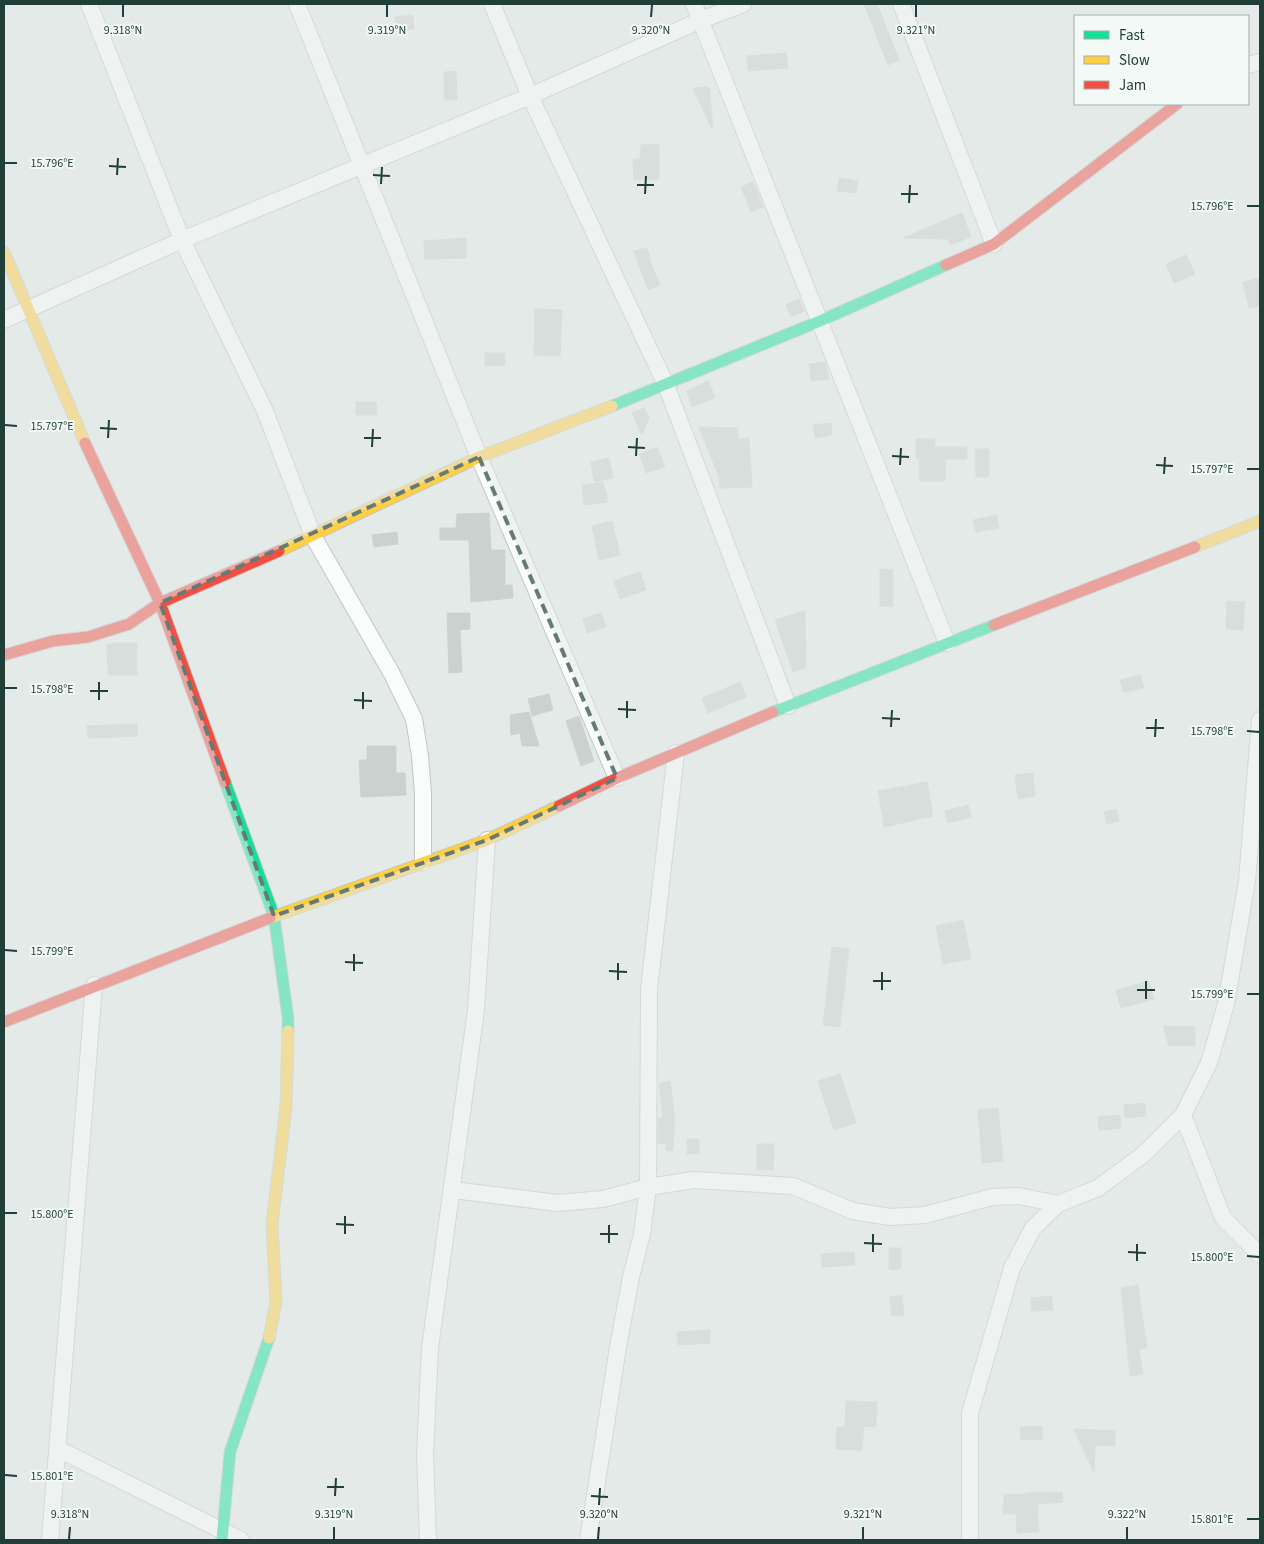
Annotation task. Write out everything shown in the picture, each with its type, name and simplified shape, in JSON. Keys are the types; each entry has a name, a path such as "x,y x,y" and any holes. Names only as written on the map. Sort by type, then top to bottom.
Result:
{"street":[{"path":"89,4 182,240 265,411 313,536 392,674 414,719 423,794 423,862"},
{"path":"297,4 360,166 479,457 617,778"},
{"path":"492,4 530,96 666,385 788,706"},
{"path":"694,4 947,643"},
{"path":"4,320 182,240 530,96 701,20 743,4"},
{"path":"901,4 994,244"},
{"path":"4,655 53,641 88,637 130,624 160,603 313,536 479,457 666,385 820,321 994,244 1176,105"},
{"path":"4,252 92,459 160,603 274,916 288,1018 286,1107 272,1224 276,1302 268,1343 230,1452 222,1536"},
{"path":"4,1022 94,985 274,916 487,840 617,778 788,706 1260,521"},
{"path":"970,1540 970,1413 1012,1268 1033,1228 1058,1204 1098,1188 1144,1154 1183,1115 1209,1063 1226,1004 1247,881 1260,720"},
{"path":"588,1540 618,1347 631,1276 642,1234 648,1186 649,989 676,753"},
{"path":"428,1540 425,1454 430,1348 476,1010 487,840"},
{"path":"50,1540 94,985"},
{"path":"1183,1115 1223,1218 1260,1255"},
{"path":"453,1190 558,1203 603,1199 648,1186 694,1180 794,1186 853,1211 890,1217 925,1215 992,1197 1019,1196 1058,1204"},
{"path":"58,1449 222,1536 241,1540"}],"highlighted area":[{"path":"479,457 617,778 487,840 274,916 160,603"}],"building":[{"path":"864,4 877,4 899,60 888,65"},
{"path":"413,15 414,29 396,31 395,17"},
{"path":"786,53 788,68 748,71 747,56"},
{"path":"456,71 457,100 445,100 444,72"},
{"path":"709,87 713,127 711,127 693,88"},
{"path":"659,144 659,179 634,180 633,159 640,159 641,145"},
{"path":"839,178 858,181 856,193 837,191"},
{"path":"753,182 763,207 751,212 741,187"},
{"path":"962,213 971,237 950,245 948,239 903,238"},
{"path":"466,238 466,258 425,259 424,241"},
{"path":"647,248 651,264 660,285 648,290 634,251"},
{"path":"1186,255 1195,274 1174,283 1166,264"},
{"path":"1260,278 1260,306 1249,308 1243,282"},
{"path":"799,299 804,311 791,317 786,305"},
{"path":"535,309 562,310 560,356 534,355"},
{"path":"485,353 505,353 505,365 485,366"},
{"path":"825,362 829,379 811,381 809,364"},
{"path":"709,381 715,398 692,407 687,391"},
{"path":"356,402 376,402 377,415 356,415"},
{"path":"644,408 649,418 642,435 632,413"},
{"path":"831,423 832,435 815,438 813,425"},
{"path":"699,427 738,428 738,439 749,438 752,487 720,488 719,477"},
{"path":"916,439 935,439 935,447 967,447 967,459 946,459 945,481 919,481 919,458 916,459"},
{"path":"657,447 665,467 646,473 639,454"},
{"path":"975,449 989,449 989,477 976,477"},
{"path":"609,458 613,478 594,482 591,462"},
{"path":"603,482 608,502 584,505 582,485"},
{"path":"489,513 491,550 505,550 505,585 512,585 513,598 471,602 469,540 440,540 440,528 456,528 457,514"},
{"path":"997,515 999,528 976,532 973,520"},
{"path":"612,521 620,555 599,560 592,526"},
{"path":"397,532 398,544 374,547 372,535"},
{"path":"880,569 893,570 893,607 880,606"},
{"path":"640,572 646,590 620,599 614,581"},
{"path":"1227,601 1245,602 1243,630 1226,629"},
{"path":"805,611 806,668 793,672 775,620"},
{"path":"447,613 470,613 470,629 460,630 462,672 449,673"},
{"path":"601,613 606,627 587,633 583,619"},
{"path":"113,643 137,643 137,675 108,675 107,645"},
{"path":"1141,675 1144,688 1123,692 1120,680"},
{"path":"740,682 746,697 708,713 702,698"},
{"path":"549,694 553,710 532,716 528,699"},
{"path":"529,712 539,746 522,746 520,733 511,735 510,715"},
{"path":"579,716 594,761 581,766 566,721"},
{"path":"137,724 138,736 88,738 87,726"},
{"path":"367,746 396,746 396,773 405,773 406,795 361,797 359,760 367,760"},
{"path":"1033,773 1035,796 1018,799 1015,775"},
{"path":"927,782 933,816 884,827 878,791"},
{"path":"968,805 971,817 948,823 945,811"},
{"path":"1116,809 1119,821 1107,824 1104,812"},
{"path":"963,920 971,959 943,964 936,926"},
{"path":"832,947 849,949 840,1027 823,1025"},
{"path":"1149,981 1154,999 1121,1008 1116,990"},
{"path":"1163,1026 1195,1027 1195,1046 1169,1046"},
{"path":"840,1074 856,1123 834,1130 818,1081"},
{"path":"670,1081 675,1119 673,1151 667,1151 666,1144 658,1143 658,1118 663,1119 659,1083"},
{"path":"1145,1103 1146,1116 1125,1118 1124,1105"},
{"path":"998,1108 1003,1161 982,1163 978,1110"},
{"path":"1120,1115 1121,1128 1099,1130 1098,1117"},
{"path":"687,1139 699,1139 699,1153 687,1154"},
{"path":"757,1144 774,1144 773,1170 757,1170"},
{"path":"889,1248 901,1248 901,1269 889,1270"},
{"path":"854,1252 855,1265 822,1267 821,1254"},
{"path":"1138,1285 1147,1348 1139,1349 1143,1374 1130,1376 1121,1288"},
{"path":"902,1295 904,1315 892,1316 890,1297"},
{"path":"1052,1296 1053,1310 1031,1311 1031,1298"},
{"path":"710,1330 710,1343 678,1345 677,1332"},
{"path":"846,1401 877,1402 876,1427 864,1426 862,1450 836,1449 837,1427 845,1427"},
{"path":"1042,1426 1043,1439 1021,1440 1020,1427"},
{"path":"1074,1429 1115,1431 1115,1446 1095,1445 1094,1473"},
{"path":"1062,1492 1063,1502 1037,1504 1039,1532 1017,1533 1016,1514 1003,1514 1004,1494 1026,1495 1025,1493"}],"traffic: fast":[{"path":"612,406 820,321 946,265"},
{"path":"773,712 994,625"},
{"path":"225,782 274,916 288,1018 288,1031"},
{"path":"222,1540 230,1452 269,1338"}],"traffic: slow":[{"path":"4,252 85,443"},
{"path":"279,551 479,457 612,406"},
{"path":"1195,547 1260,521"},
{"path":"270,918 487,840 559,806"},
{"path":"269,1338 276,1302 272,1224 286,1107 288,1031"}],"traffic: jam":[{"path":"946,265 994,244 1176,105"},
{"path":"85,443 160,603 225,782"},
{"path":"994,625 1195,547"},
{"path":"4,655 53,641 88,637 129,624 160,603 279,551"},
{"path":"559,806 617,778 773,712"},
{"path":"4,1022 270,918"}]}
